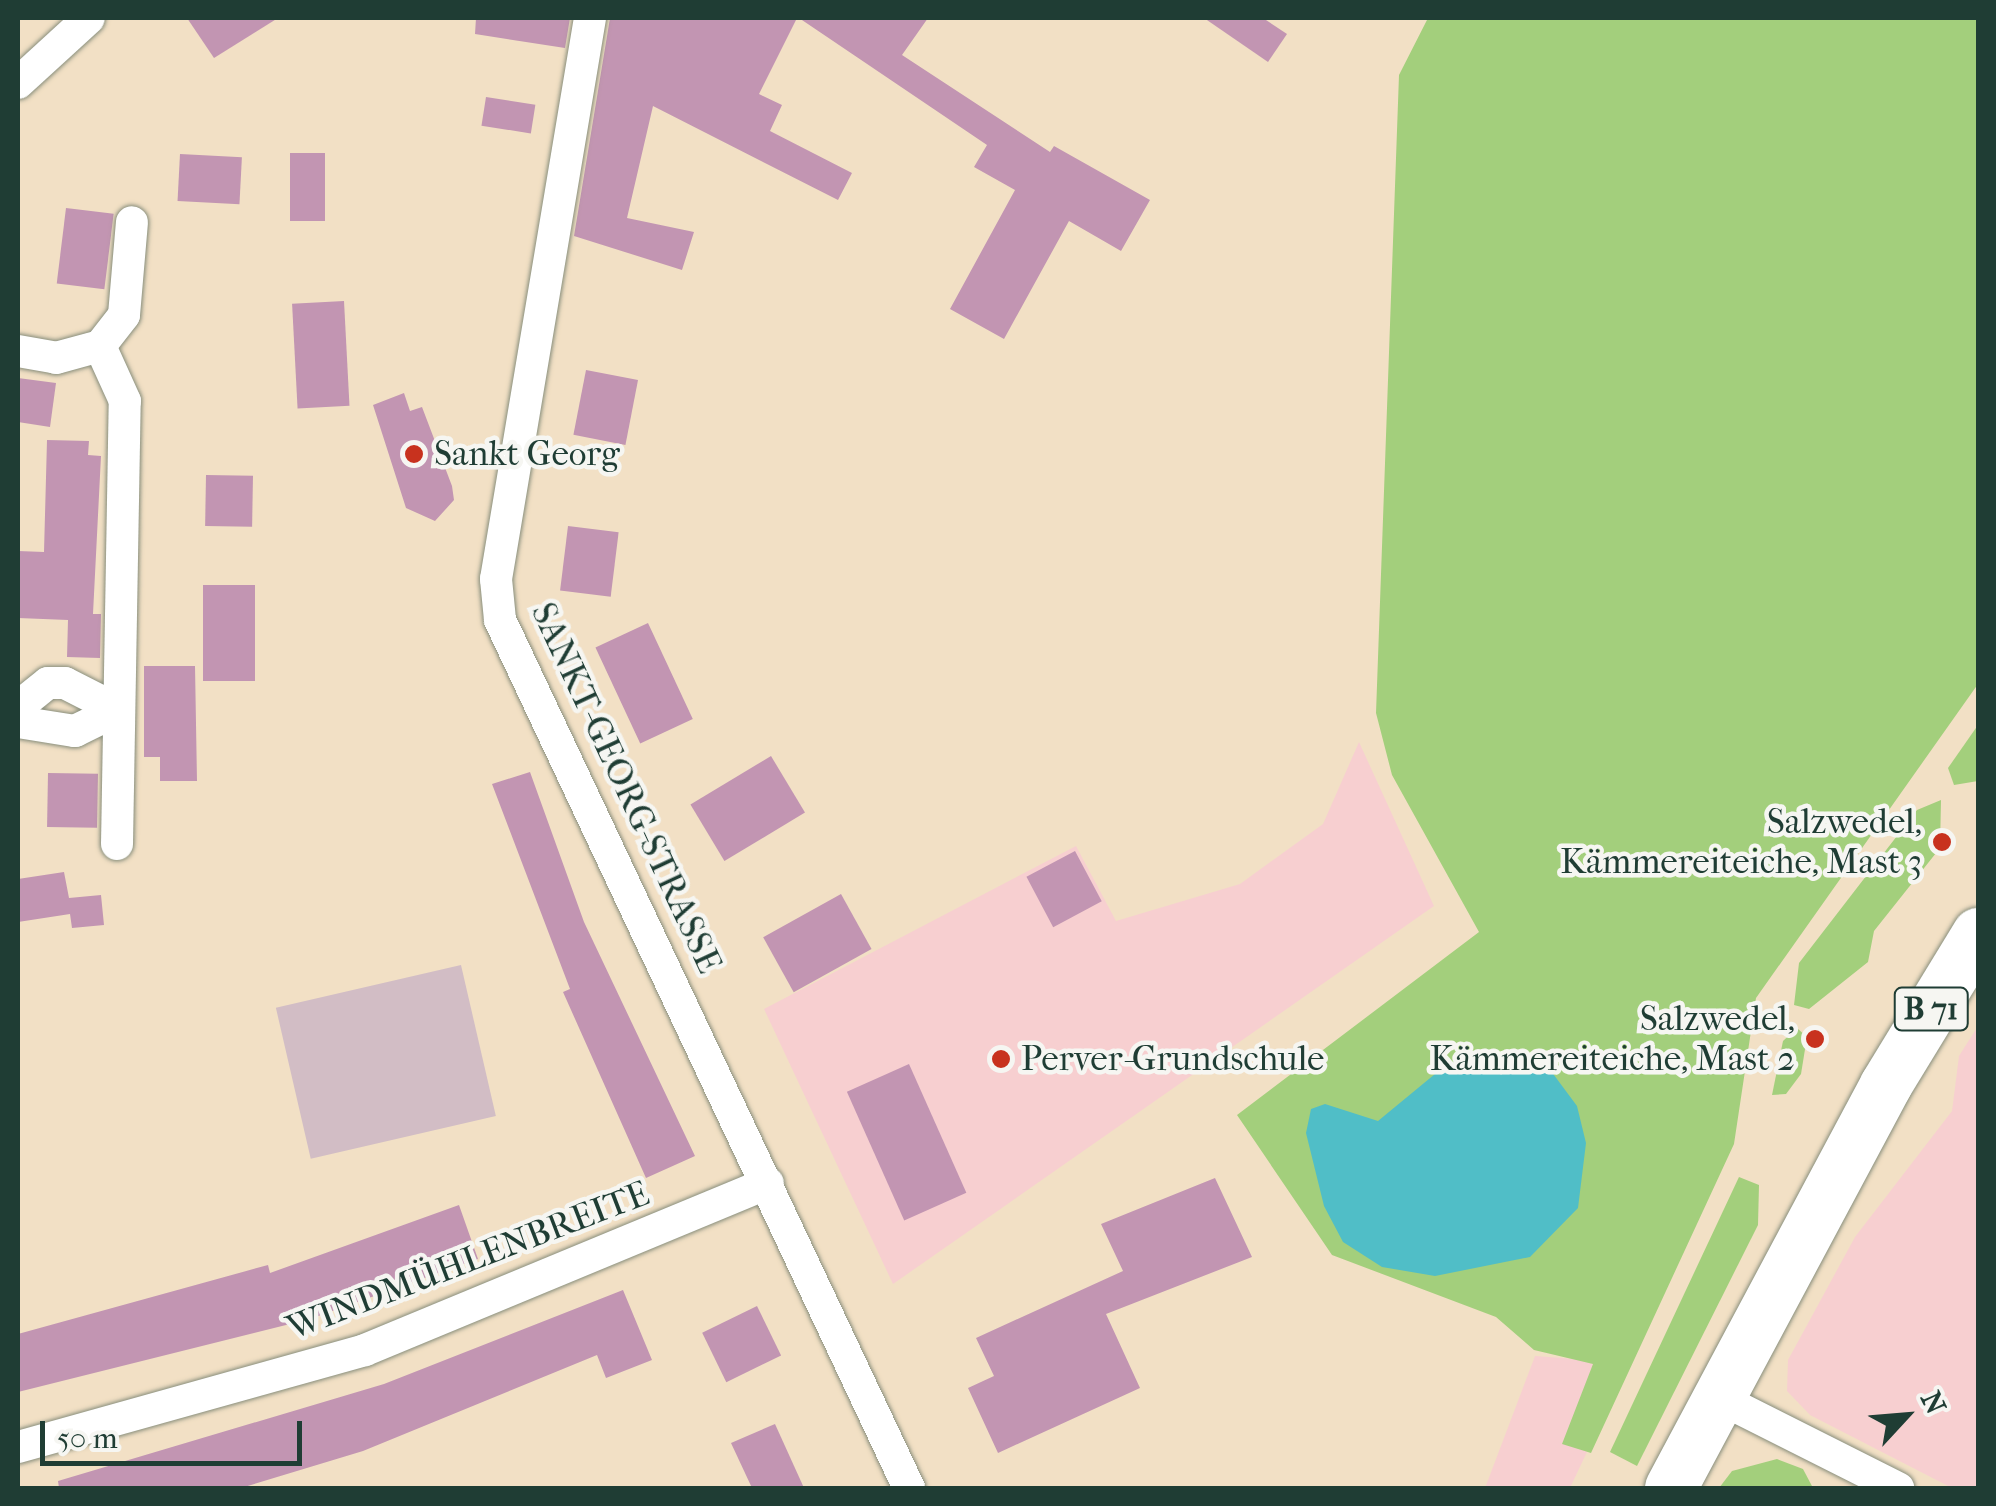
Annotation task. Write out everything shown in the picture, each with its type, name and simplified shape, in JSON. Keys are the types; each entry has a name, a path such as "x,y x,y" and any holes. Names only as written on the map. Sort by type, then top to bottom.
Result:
{"main road":[{"name":"B 71","path":"1671,1488 1978,934"}],"street":[{"path":"18,83 89,18"},
{"name":"SANKT-GEORG-STRASSE","path":"590,18 497,601 516,661 768,1183 909,1488"},
{"path":"18,351 56,358 100,346 124,315 132,222"},
{"path":"100,346 125,401 117,844"},
{"path":"18,707 48,683 64,683 118,710"},
{"path":"18,722 74,731 118,710"},
{"name":"WINDMÜHLENBREITE","path":"18,1447 365,1350 768,1183"},
{"path":"1718,1397 1898,1488"}],"shaded area":[{"name":"Perver-Grundschule","path":"1359,742 1434,906 893,1284 764,1009 1076,846 1116,921 1240,884 1323,824"},
{"path":"461,965 496,1116 311,1159 276,1008"},
{"path":"1978,1026 1978,1488 1952,1488 1810,1415 1787,1391 1788,1360 1855,1237 1952,1111 1959,1056"},
{"path":"1535,1356 1629,1363 1570,1488 1485,1488"}],"green space":[{"path":"1428,18 1978,18 1978,684 1756,998 1734,1144 1591,1453 1562,1444 1593,1364 1534,1350 1496,1317 1332,1255 1237,1115 1479,932 1392,775 1376,713 1399,75"},
{"path":"1978,725 1978,781 1954,785 1948,768"},
{"path":"1941,800 1940,848 1874,931 1868,962 1809,1009 1794,1005 1799,963 1917,810"},
{"path":"1797,1028 1807,1037 1801,1074 1786,1094 1772,1095 1783,1041"},
{"path":"1739,1177 1759,1185 1758,1225 1637,1466 1610,1452"},
{"path":"1777,1459 1803,1469 1813,1488 1719,1488 1732,1471"}],"water":[{"path":"1478,1054 1551,1071 1577,1106 1586,1143 1578,1208 1530,1257 1435,1276 1382,1267 1343,1242 1324,1206 1306,1133 1311,1109 1325,1104 1378,1121 1435,1074"}],"building":[{"path":"187,18 278,18 214,58"},
{"path":"476,18 570,18 565,48 475,34"},
{"path":"610,18 797,18 759,94 782,105 770,131 852,173 838,200 653,106 627,218 694,232 682,270 574,236"},
{"path":"799,18 928,18 902,55 1050,152 1054,146 1150,200 1121,251 1069,221 1004,339 950,309 1015,190 974,167 987,145"},
{"path":"1204,18 1263,18 1287,34 1268,62"},
{"path":"486,97 535,105 531,133 481,126"},
{"path":"290,153 325,153 325,221 290,221"},
{"path":"180,154 242,157 239,204 178,201"},
{"path":"66,208 114,214 104,289 57,283"},
{"path":"344,301 349,406 298,409 292,304"},
{"path":"586,370 638,380 625,445 573,435"},
{"path":"18,378 56,383 50,427 18,422"},
{"name":"Sankt Georg","path":"404,393 410,411 422,407 452,486 454,500 435,521 406,508 373,405"},
{"path":"47,440 89,441 88,455 101,456 93,614 101,614 100,658 67,657 68,620 18,618 18,551 44,552"},
{"path":"206,475 253,476 252,527 205,526"},
{"path":"568,526 619,532 611,597 560,591"},
{"path":"203,585 255,585 255,681 203,681"},
{"path":"648,623 693,719 640,744 595,648"},
{"path":"144,666 195,666 197,781 160,781 160,757 144,757"},
{"path":"771,756 805,813 724,861 690,804"},
{"path":"530,772 584,922 695,1156 646,1178 563,992 570,989 492,784"},
{"path":"48,773 98,774 97,828 47,827"},
{"path":"1075,851 1102,901 1053,927 1026,877"},
{"path":"64,872 69,898 101,895 104,925 72,928 70,914 18,922 18,879"},
{"path":"841,894 872,949 794,992 763,937"},
{"name":"Perver-Grundschule","path":"909,1064 966,1193 904,1220 847,1092"},
{"path":"1215,1178 1252,1257 1106,1314 1140,1388 998,1453 968,1388 994,1376 976,1338 1123,1271 1101,1224"},
{"path":"459,1205 478,1259 310,1319 18,1392 18,1334 268,1265 270,1273"},
{"path":"623,1290 652,1360 606,1378 597,1355 363,1451 241,1488 59,1488 58,1481 384,1384"},
{"path":"757,1306 781,1355 726,1382 702,1333"},
{"path":"775,1424 804,1488 752,1488 731,1443"}],"place":[{"name":"Sankt Georg","path":"414,454"},
{"name":"Salzwedel, Kämmereiteiche, Mast 3","path":"1942,842"},
{"name":"Salzwedel, Kämmereiteiche, Mast 2","path":"1815,1039"},
{"name":"Perver-Grundschule","path":"1001,1059"}]}
